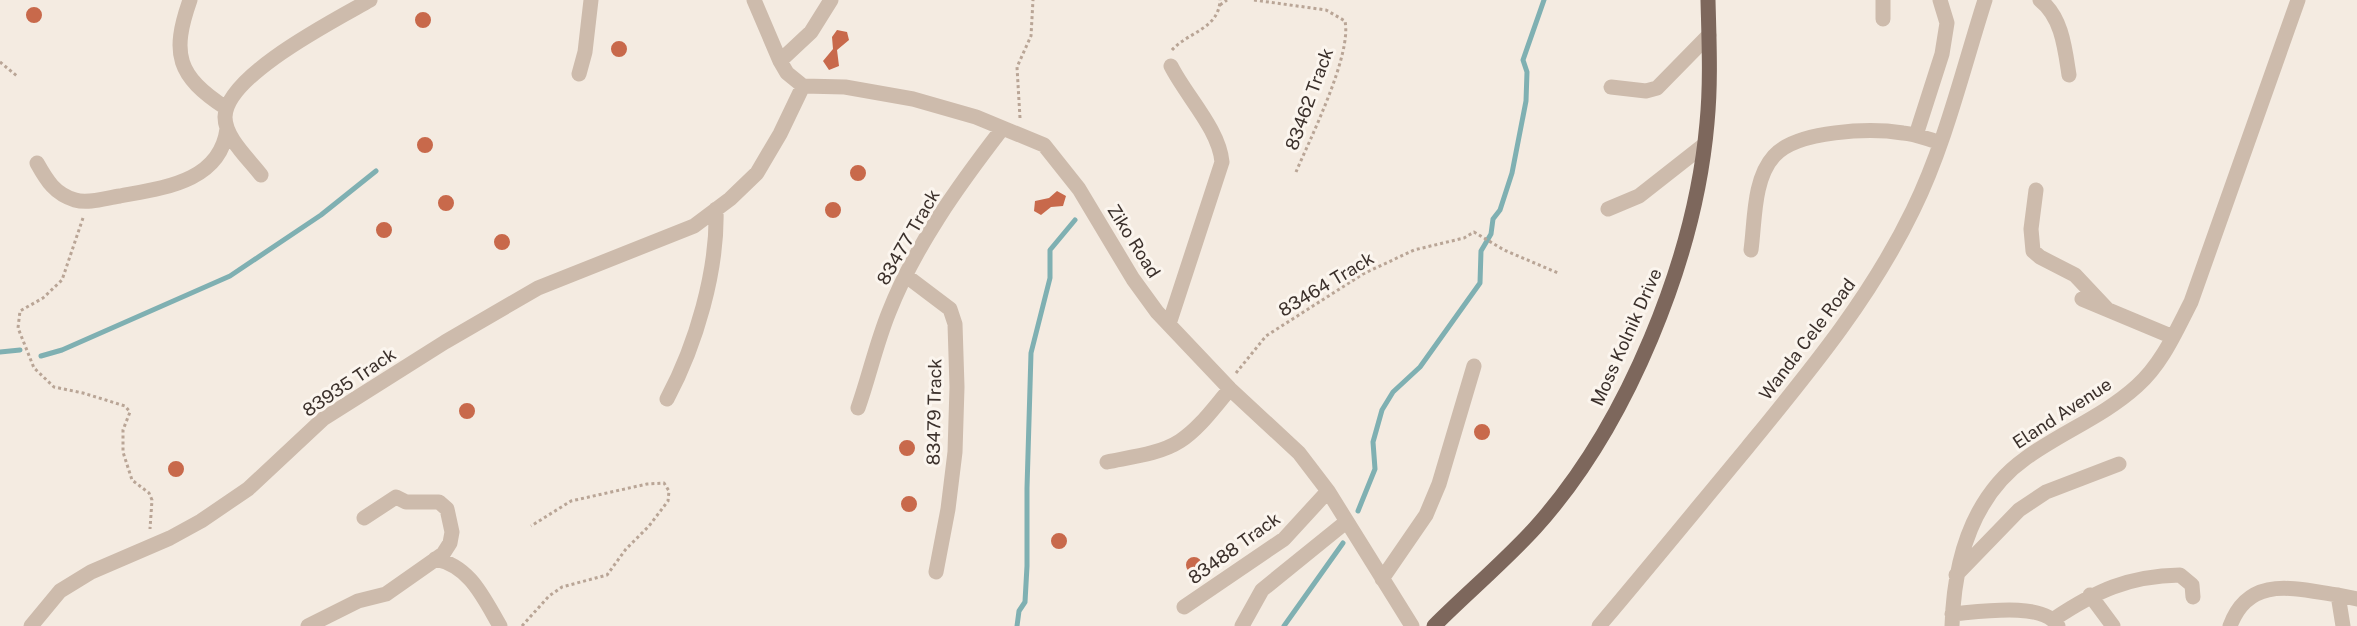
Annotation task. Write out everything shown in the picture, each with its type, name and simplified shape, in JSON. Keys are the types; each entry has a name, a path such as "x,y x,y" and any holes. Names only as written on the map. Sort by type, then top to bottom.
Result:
{"main road":[{"name":"Moss Kolnik Drive","path":"1434,626 1535,529 1568,488 1608,425 1640,362 1671,289 1697,191 1704,145 1710,71 1708,0"}],"street":[{"path":"190,0 179,39 180,57 198,86 226,108"},
{"path":"37,163 54,190 77,201 89,201 178,184 202,171 225,147 226,108 237,91 267,63 311,32 370,0"},
{"path":"579,74 585,52 591,0"},
{"path":"754,0 780,61 787,73 803,86"},
{"path":"780,61 810,32 831,0"},
{"path":"1883,0 1883,19"},
{"path":"1916,135 1942,54 1947,23 1940,0"},
{"name":"Wanda Cele Road","path":"1599,626 1847,323 1886,262 1914,208 1939,142 1985,0"},
{"path":"2040,0 2048,7 2057,22 2064,42 2069,75"},
{"name":"Eland Avenue","path":"1952,620 1956,575 1968,531 1982,505 1998,483 2025,458 2106,410 2138,386 2159,362 2173,337 2191,302 2298,0"},
{"path":"1611,87 1646,92 1657,88 1709,36"},
{"path":"1170,324 1222,162 1217,137 1190,101 1171,66"},
{"name":"Ziko Road","path":"803,86 845,87 913,99 976,117 1044,146 1057,159 1079,189 1139,288 1230,389 1299,453 1328,491 1412,626"},
{"name":"83935 Track","path":"31,626 60,591 91,572 187,529 248,489 323,419 445,342 538,288 693,226 730,199 757,173 780,134 803,86"},
{"path":"227,129 261,175"},
{"name":"83477 Track","path":"858,408 889,312 905,275 960,184 1007,131"},
{"path":"1751,250 1759,187 1774,156 1783,149 1807,138 1852,132 1916,135 1939,142"},
{"path":"1608,209 1639,196 1704,145"},
{"path":"2036,190 2031,229 2034,251 2040,258 2075,275 2107,309"},
{"path":"667,399 697,328 716,238 716,209"},
{"name":"83479 Track","path":"905,275 950,309 955,324 955,452 936,572"},
{"path":"2082,299 2173,337"},
{"path":"1382,579 1426,516 1474,366"},
{"path":"1107,462 1166,448 1179,442 1230,389"},
{"path":"1956,575 2019,510 2046,492 2118,464"},
{"name":"83488 Track","path":"1184,608 1284,539 1328,491"},
{"path":"308,626 358,601 386,594 443,554 450,543 452,532 447,509 439,502 406,502 396,497 364,518"},
{"path":"1242,626 1262,590 1346,522"},
{"path":"435,559 452,563 475,583 500,626"},
{"path":"1952,620 2014,610 2033,612 2056,622 2090,595 2112,585 2180,575 2192,585 2193,597"},
{"path":"2230,626 2234,615 2252,594 2272,587 2357,599"},
{"path":"2090,595 2113,626"},
{"path":"2338,595 2343,626"}],"path":[{"path":"1007,131 1020,123 1017,67 1031,36 1033,0"},
{"path":"1171,66 1170,55 1174,48 1207,26 1217,15 1220,0"},
{"path":"1220,5 1227,0"},
{"name":"83462 Track","path":"1254,0 1326,10 1345,21 1345,37 1337,72 1296,172"},
{"path":"0,62 17,75"},
{"path":"89,201 62,280 43,298 20,311 18,328 34,368 54,387 76,390 125,406 130,412 122,438 128,469 132,480 149,493 152,500 146,548"},
{"name":"83464 Track","path":"1230,389 1238,371 1266,336 1363,274 1414,250 1464,238 1474,231 1490,242 1558,273"},
{"path":"522,626 549,596 562,586 608,575 626,549 668,501 669,491 664,483 647,484 571,501 531,526"}],"building":[{"path":"31,7 37,7 42,15 40,21 31,23 26,18 26,12"},
{"path":"420,12 426,12 431,20 429,26 420,28 415,23 415,17"},
{"path":"837,30 847,32 849,40 837,50 839,66 829,70 823,61 833,49 832,37"},
{"path":"616,41 622,41 627,49 625,55 616,57 611,52 611,46"},
{"path":"422,137 428,137 433,145 431,151 422,153 417,148 417,142"},
{"path":"855,165 861,165 866,173 864,179 855,181 850,176 850,170"},
{"path":"1057,191 1066,196 1063,206 1051,207 1041,215 1034,211 1035,201 1049,198"},
{"path":"443,195 449,195 454,203 452,209 443,211 438,206 438,200"},
{"path":"830,202 836,202 841,210 839,216 830,218 825,213 825,207"},
{"path":"381,222 387,222 392,230 390,236 381,238 376,233 376,227"},
{"path":"499,234 505,234 510,242 508,248 499,250 494,245 494,239"},
{"path":"464,403 470,403 475,411 473,417 464,419 459,414 459,408"},
{"path":"1479,424 1485,424 1490,432 1488,438 1479,440 1474,435 1474,429"},
{"path":"904,440 910,440 915,448 913,454 904,456 899,451 899,445"},
{"path":"173,461 179,461 184,469 182,475 173,477 168,472 168,466"},
{"path":"906,496 912,496 917,504 915,510 906,512 901,507 901,501"},
{"path":"1056,533 1062,533 1067,541 1065,547 1056,549 1051,544 1051,538"},
{"path":"1191,557 1197,557 1202,565 1200,571 1191,573 1186,568 1186,562"}],"waterway":[{"path":"1358,511 1375,469 1373,442 1382,410 1393,392 1420,367 1480,283 1481,251 1491,234 1493,219 1500,210 1512,173 1526,101 1527,72 1523,60 1544,0"},
{"path":"41,356 62,350 230,276 321,215 376,171"},
{"path":"1017,626 1019,611 1025,602 1027,566 1031,353 1050,278 1050,250 1075,220"},
{"path":"0,352 20,350"},
{"path":"1284,626 1343,543"}]}
